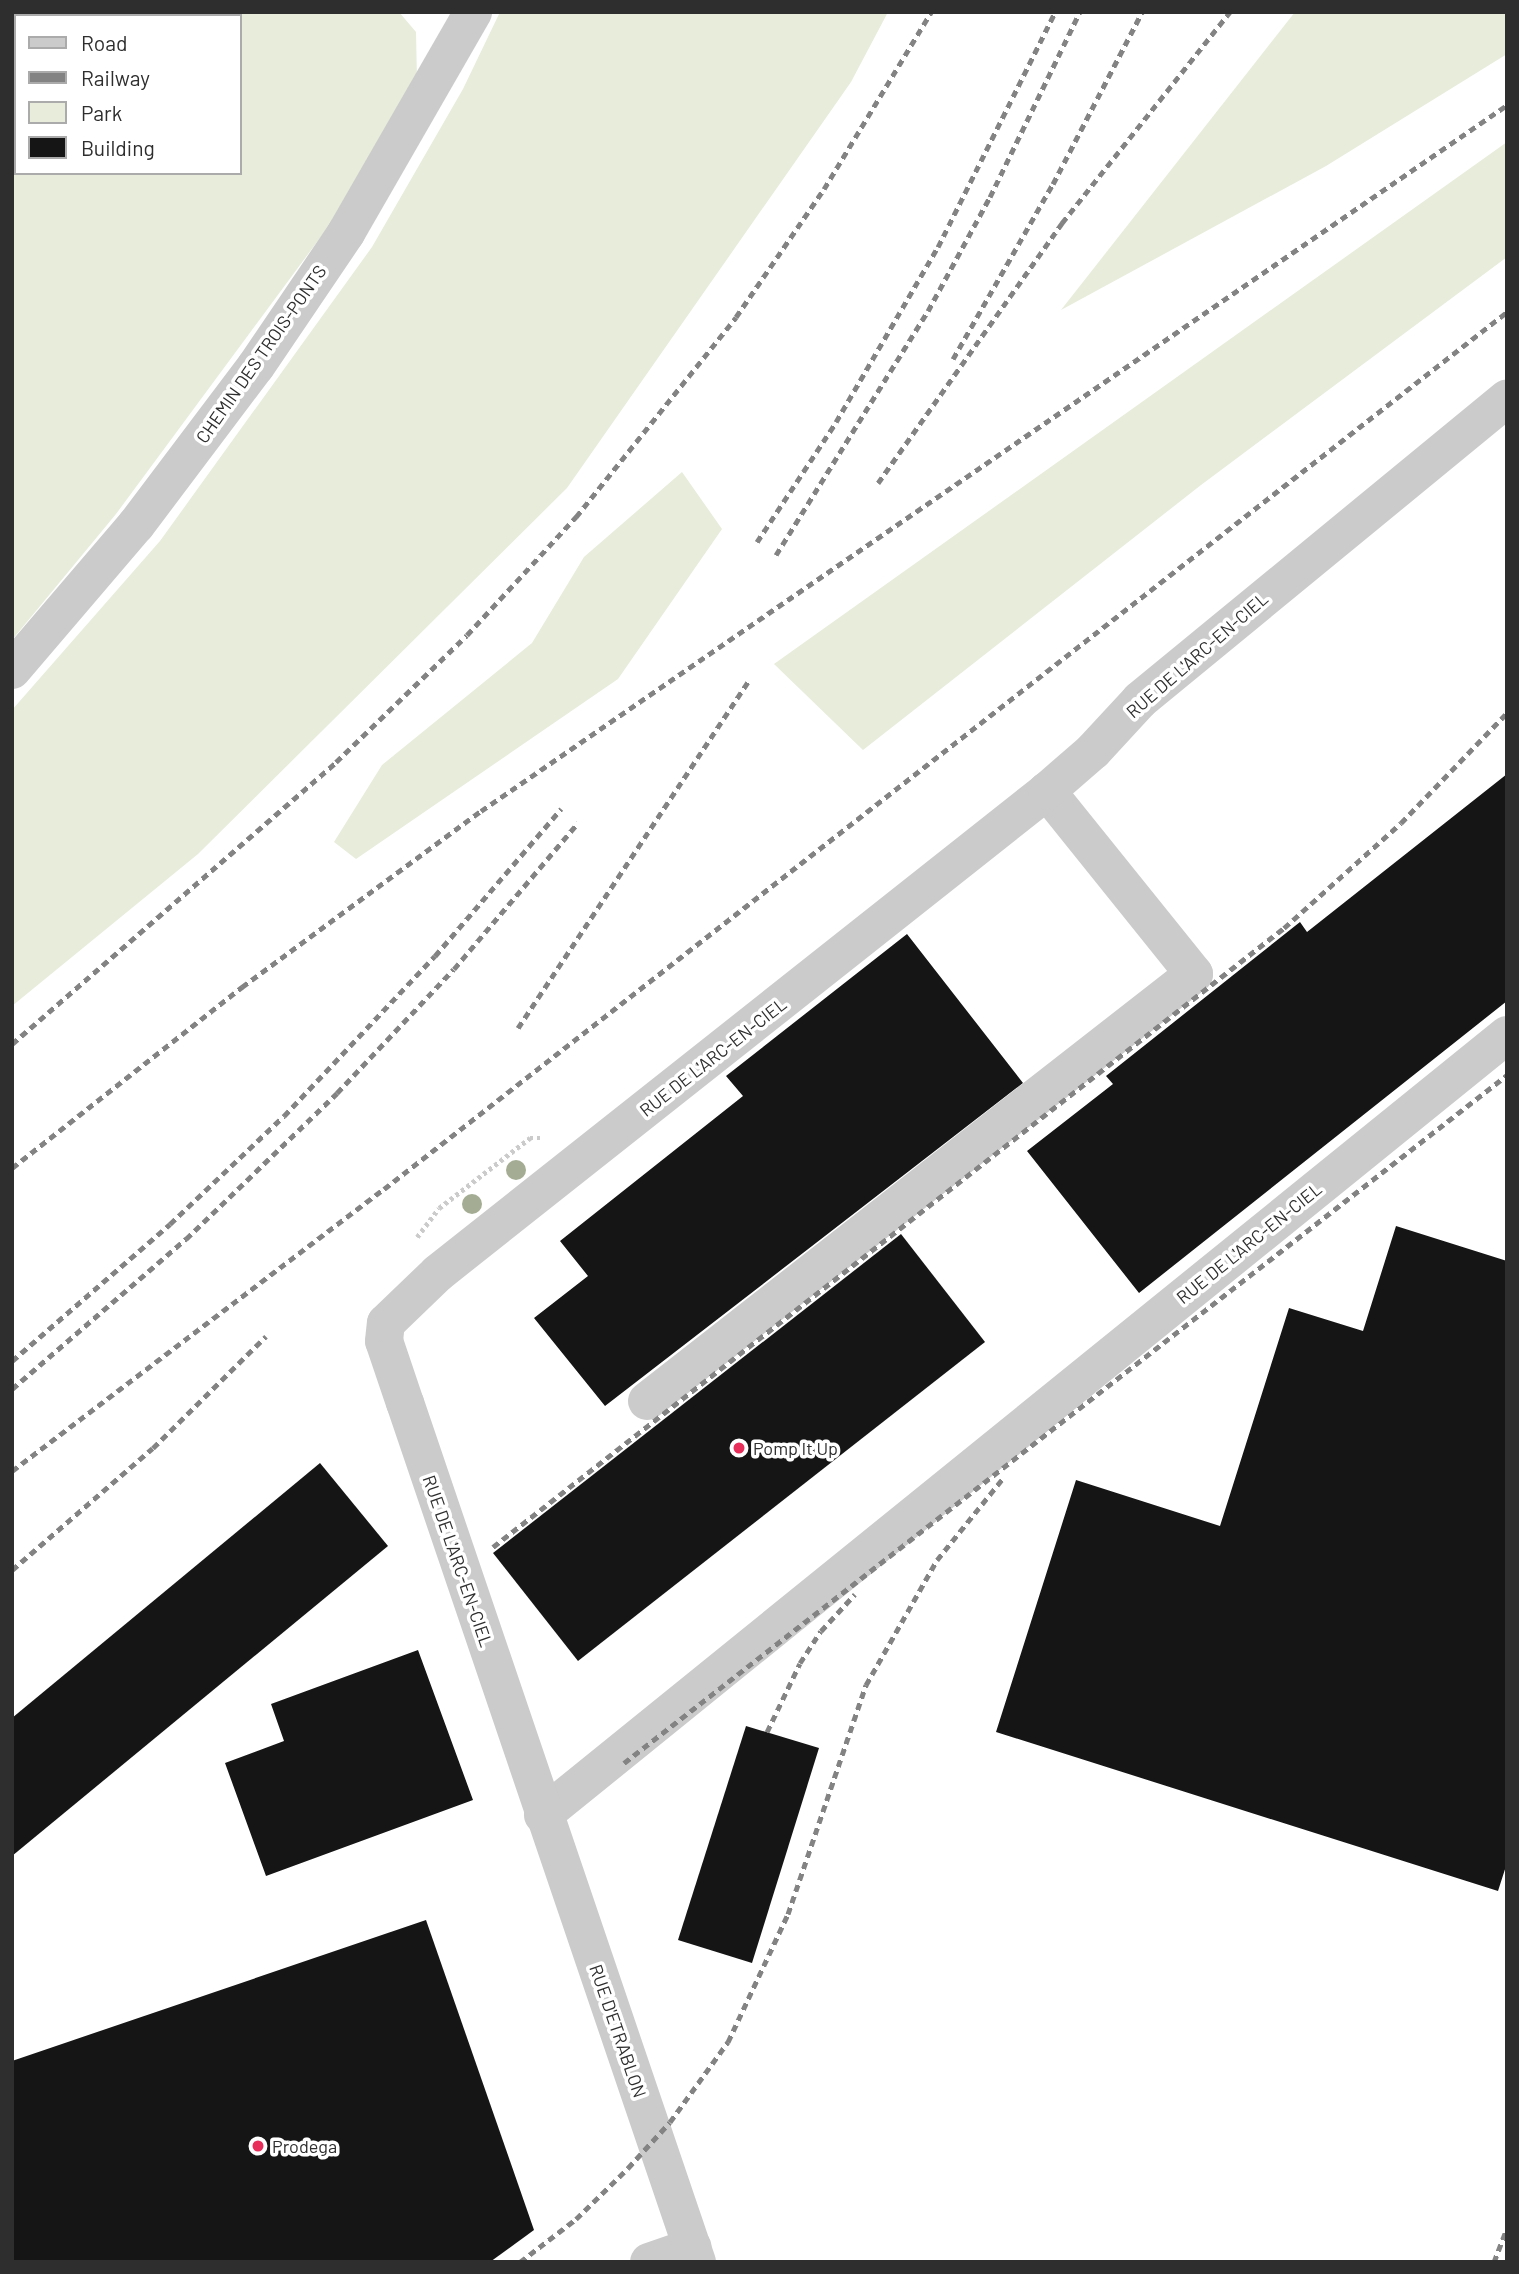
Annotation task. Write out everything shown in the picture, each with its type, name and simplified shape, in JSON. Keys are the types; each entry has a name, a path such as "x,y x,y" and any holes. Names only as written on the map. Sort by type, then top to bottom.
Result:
{"street":[{"name":"CHEMIN DES TROIS-PONTS","path":"12,670 136,526 256,366 346,233 473,12"},
{"name":"RUE DE L'ARC-EN-CIEL","path":"1507,399 1354,522 1140,701 1093,751 1047,790 438,1273 386,1323 384,1340 543,1815 1507,1035"},
{"path":"647,1401 1194,974 1047,790"},
{"name":"RUE D'ETRABLON","path":"543,1815 694,2254 649,2262"}],"green space":[{"path":"12,12 399,12 416,32 417,80 331,223 116,514 12,640"},
{"path":"500,12 888,12 851,82 567,488 198,854 12,1006 12,710 160,541 372,247 463,89"},
{"path":"1295,12 1507,12 1507,54 1326,166 1061,310"},
{"path":"1507,142 1507,257 1201,485 863,750 774,664"},
{"path":"682,472 722,529 618,679 356,859 334,842 382,765 532,643 584,557"}],"building":[{"path":"1507,774 1507,1001 1139,1293 1027,1151 1113,1084 1106,1076 1300,922 1307,932"},
{"path":"907,934 1023,1083 605,1406 534,1318 588,1276 560,1241 743,1096 726,1076"},
{"path":"1396,1226 1507,1261 1507,1863 1498,1891 996,1732 1076,1480 1220,1526 1289,1308 1363,1331"},
{"name":"Pomp It Up","path":"901,1234 985,1342 578,1661 493,1553"},
{"path":"320,1463 388,1546 12,1856 12,1718"},
{"path":"418,1650 473,1800 266,1876 225,1763 284,1741 271,1704"},
{"path":"746,1726 819,1748 752,1963 678,1940"},
{"name":"Prodega","path":"426,1920 534,2230 490,2262 12,2262 12,2061"}],"railway":[{"path":"12,1044 336,762 467,635 576,517 736,317 824,189 931,12"},
{"path":"757,542 836,422 938,247 1055,12"},
{"path":"776,555 928,311 990,197 1080,12"},
{"path":"953,359 1053,184 1142,12"},
{"path":"878,483 1062,223 1230,12"},
{"path":"12,1168 242,987 481,811 1507,105"},
{"path":"12,1471 384,1189 1507,312"},
{"path":"518,1028 749,680"},
{"path":"493,1547 1284,928 1401,823 1507,713"},
{"path":"12,1361 170,1224 284,1116 435,956 561,809"},
{"path":"12,1389 186,1239 337,1093 454,969 578,823"},
{"path":"624,1763 1507,1075"},
{"path":"12,1570 153,1448 266,1336"},
{"path":"520,2262 576,2219 628,2168 670,2122 728,2042 788,1914 866,1685 937,1560 1004,1477"},
{"path":"767,1732 800,1663 821,1631 855,1594"},
{"path":"1494,2262 1507,2228"}],"place":[{"name":"Pomp It Up","path":"739,1448"},
{"name":"Prodega","path":"258,2146"}]}
